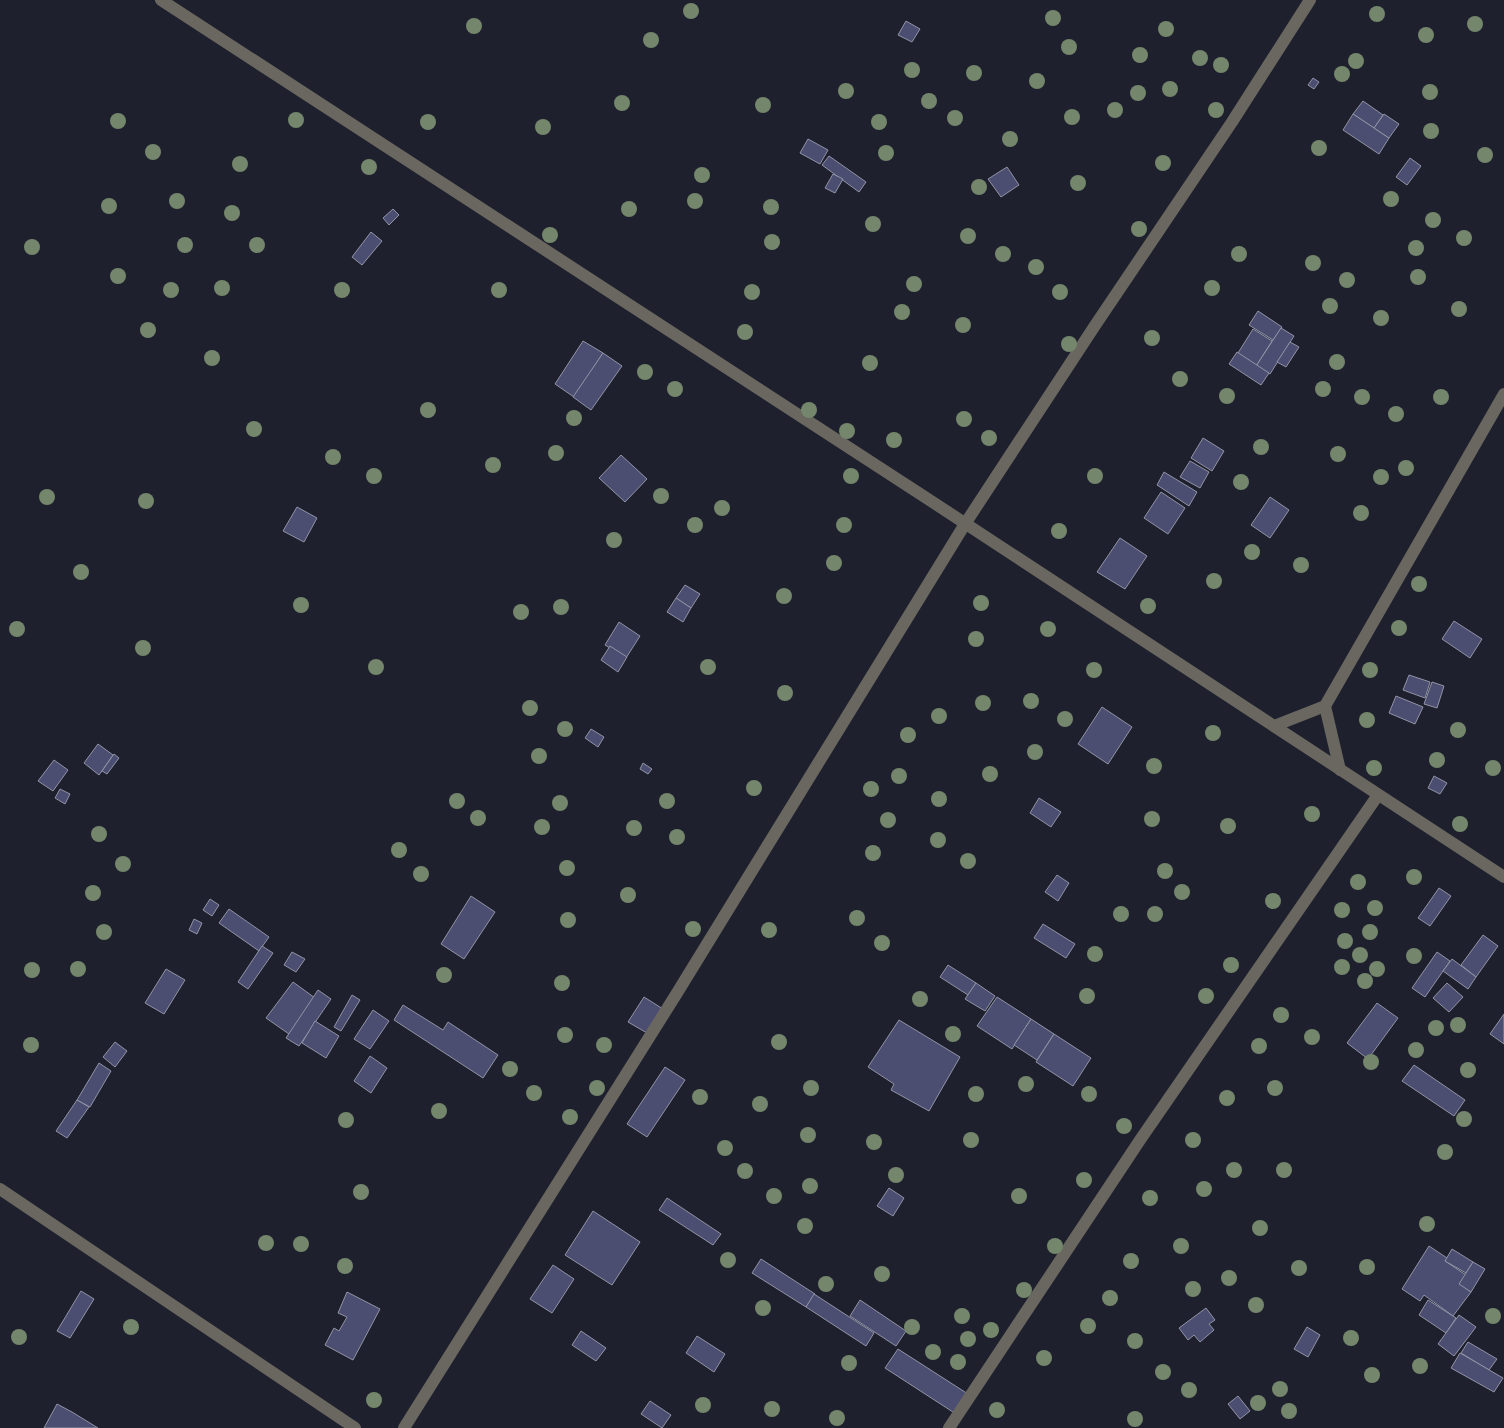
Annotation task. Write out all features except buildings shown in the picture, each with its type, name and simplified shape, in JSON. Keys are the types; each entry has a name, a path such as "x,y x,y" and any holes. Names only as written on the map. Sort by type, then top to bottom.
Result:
{"street":[{"path":"161,0 966,524 1504,878"},
{"path":"404,1428 677,993 966,524 1094,327 1232,122 1310,0"},
{"path":"1274,726 1325,706 1504,394"},
{"path":"1325,706 1340,770"},
{"path":"949,1428 1140,1140 1378,795"},
{"path":"0,1189 355,1428"}]}
